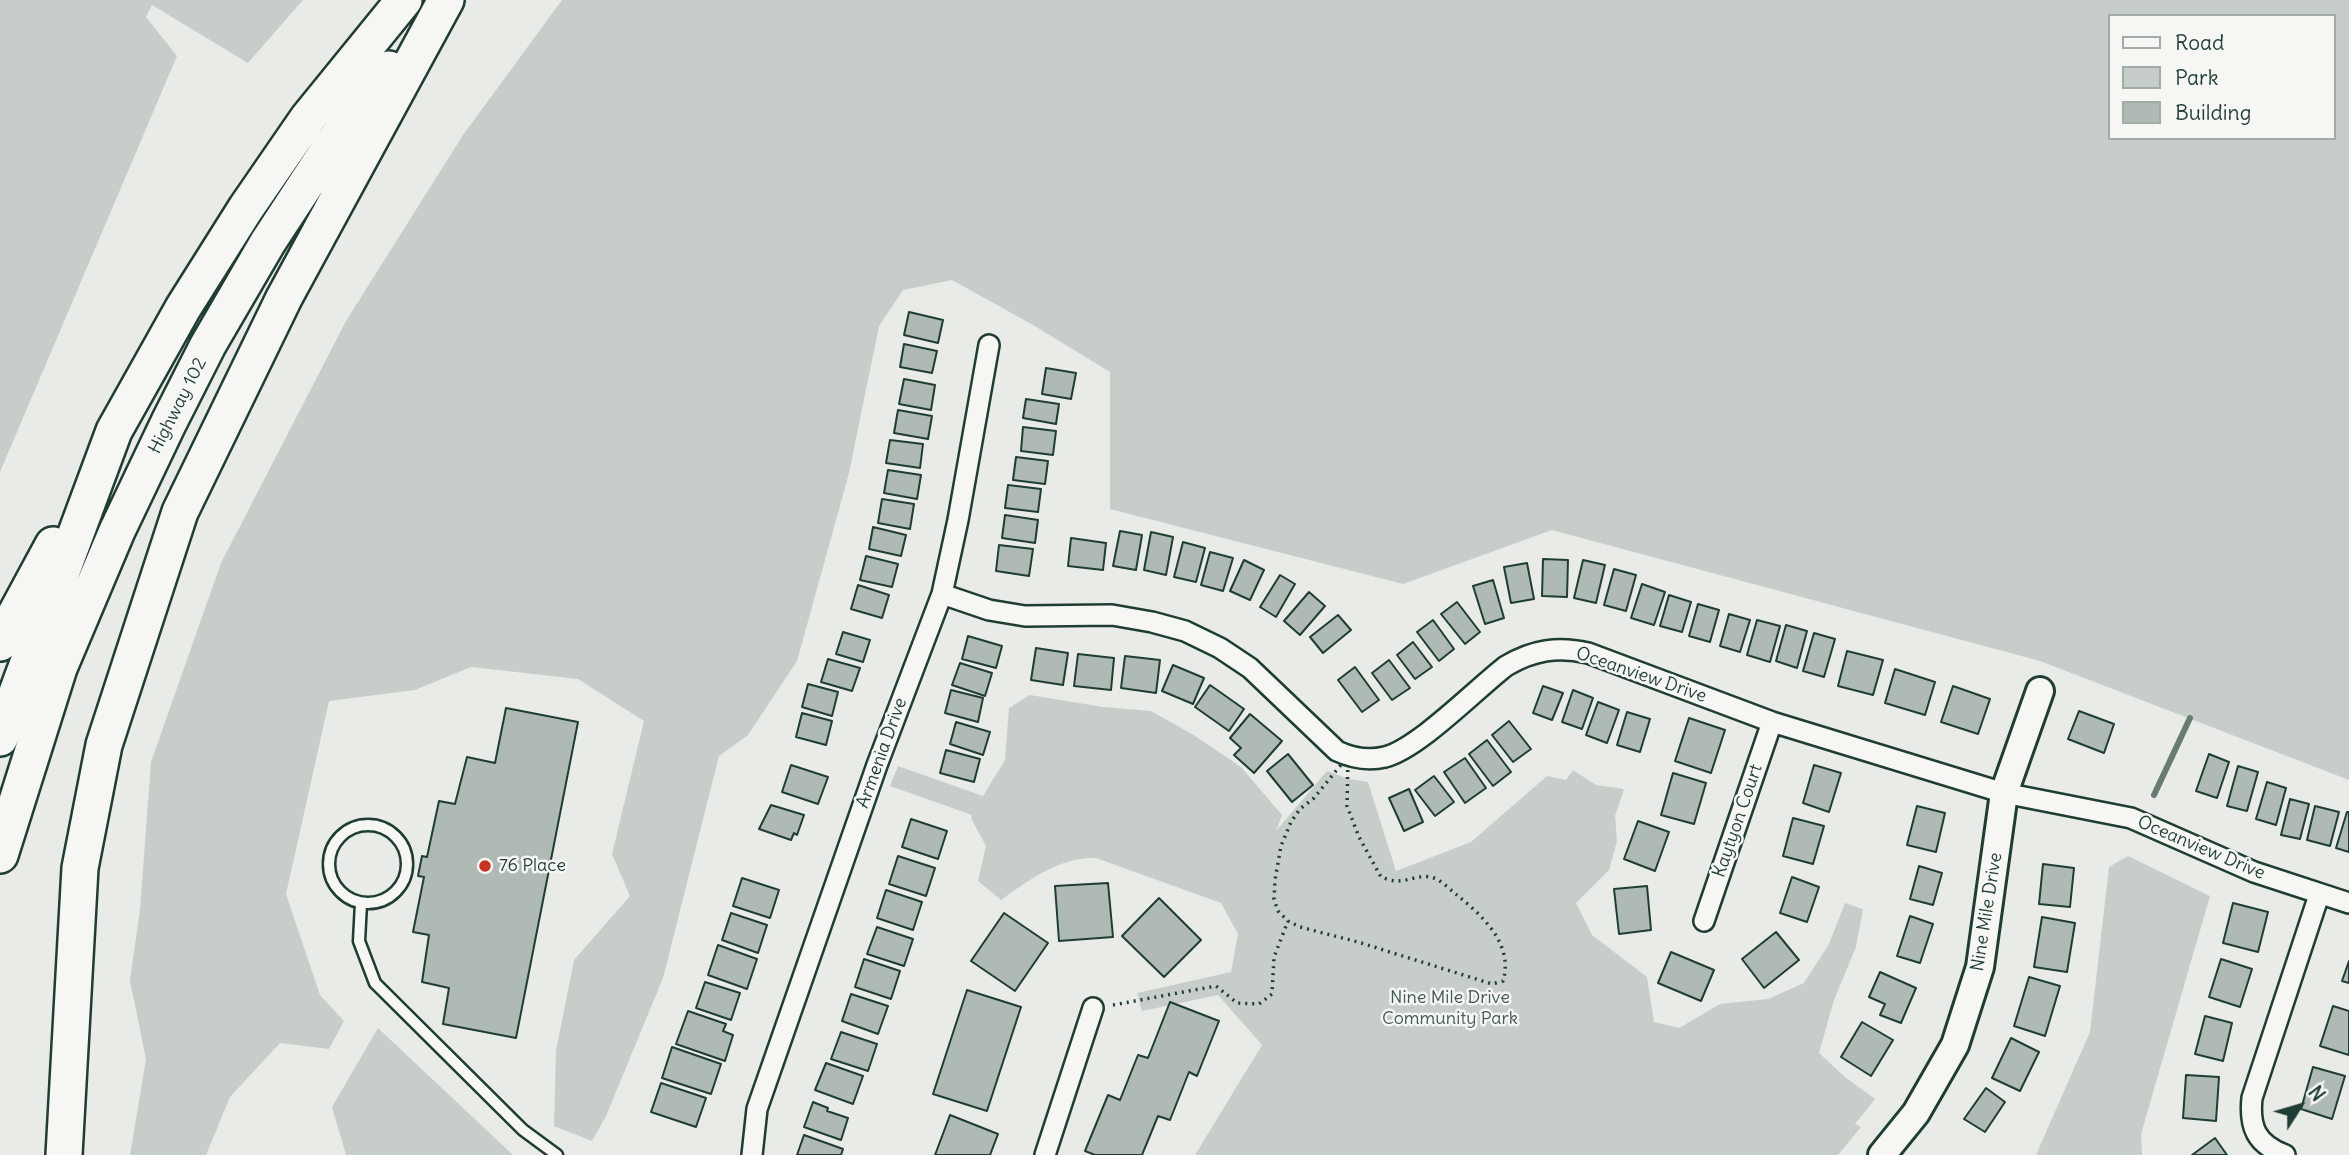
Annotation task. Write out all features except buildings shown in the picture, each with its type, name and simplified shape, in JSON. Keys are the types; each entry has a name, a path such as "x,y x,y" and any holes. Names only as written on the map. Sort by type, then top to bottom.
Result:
{"highway":[{"path":"0,643 183,308 246,208 308,118 404,0"},
{"name":"Highway 102","path":"0,855 59,668 117,531 191,378 268,242 331,146 440,0"},
{"path":"64,1155 80,868 104,745 180,512 284,298 446,0"},
{"path":"0,738 114,431"}],"street":[{"name":"Armenia Drive","path":"752,1155 757,1108 877,765 942,594 989,345"},
{"path":"942,594 989,610 1025,616 1112,615 1185,631 1220,648 1250,668 1326,743 1348,756"},
{"name":"Oceanview Drive","path":"1348,756 1370,759 1395,753 1425,734 1506,666 1528,654 1558,649 1588,653 1772,722 2004,793 2131,818 2254,872 2349,903"},
{"name":"Nine Mile Drive","path":"1882,1155 1916,1113 1955,1045 1980,967 2004,793 2040,691"},
{"name":"Kaytyon Court","path":"1704,921 1772,722"},
{"path":"2285,1155 2276,1152 2259,1139 2250,1119 2252,1098 2319,895"},
{"path":"1045,1155 1093,1008"}],"lane":[{"path":"376,825 398,838 407,860 407,872 403,883 385,900 361,903 349,899 332,881 328,869 329,856 333,844 352,827 376,825"},
{"path":"361,903 359,941 375,984 523,1130 558,1155"}],"path":[{"path":"1348,756 1347,806 1359,837 1381,877 1396,881 1427,876 1438,880 1468,904 1490,924 1502,948 1508,966 1503,981 1492,984 1358,942 1300,927 1288,921 1278,911 1274,899 1275,880 1281,846 1290,822 1300,809 1314,798 1348,756"},
{"path":"1093,1008 1216,986 1237,1003 1259,1004 1272,994 1274,957 1288,921"}],"green space":[{"path":"0,0 303,0 248,63 152,5 146,17 177,56 0,472"},
{"path":"562,0 2349,0 2349,780 2040,661 1552,530 1403,584 1110,509 1110,372 952,280 903,290 879,326 849,473 797,661 748,735 719,756 663,978 606,1116 592,1141 554,1126 556,1051 574,960 630,896 612,854 644,721 578,679 471,667 415,690 329,701 286,894 320,995 344,1021 329,1049 280,1043 230,1097 206,1155 130,1155 146,1059 130,981 140,909 151,762 221,563 346,321 463,135"},
{"name":"Nine Mile Drive Community Park","path":"1030,695 1103,707 1151,711 1192,734 1241,767 1282,815 1276,831 1327,771 1368,782 1396,871 1471,842 1547,776 1566,780 1573,770 1596,785 1624,789 1615,816 1617,841 1609,870 1576,903 1592,935 1647,977 1654,1022 1679,1028 1720,1004 1768,999 1804,983 1829,944 1845,903 1863,909 1856,947 1834,1000 1819,1053 1875,1099 1855,1124 1861,1127 1838,1155 1195,1155 1262,1045 1218,995 1142,1011 1137,993 1231,972 1238,934 1221,903 1096,858 1058,865 1034,877 1001,900 978,881 986,846 971,818 972,815 890,786 898,766 983,796 1005,760 1009,708"},
{"path":"2128,856 2210,896 2141,1134 2142,1155 2036,1155 2090,1032 2109,867"},
{"path":"378,1028 513,1155 346,1155 332,1107"}],"waterway":[{"path":"2154,795 2190,718"}],"place":[{"name":"76 Place","path":"485,866"}]}
